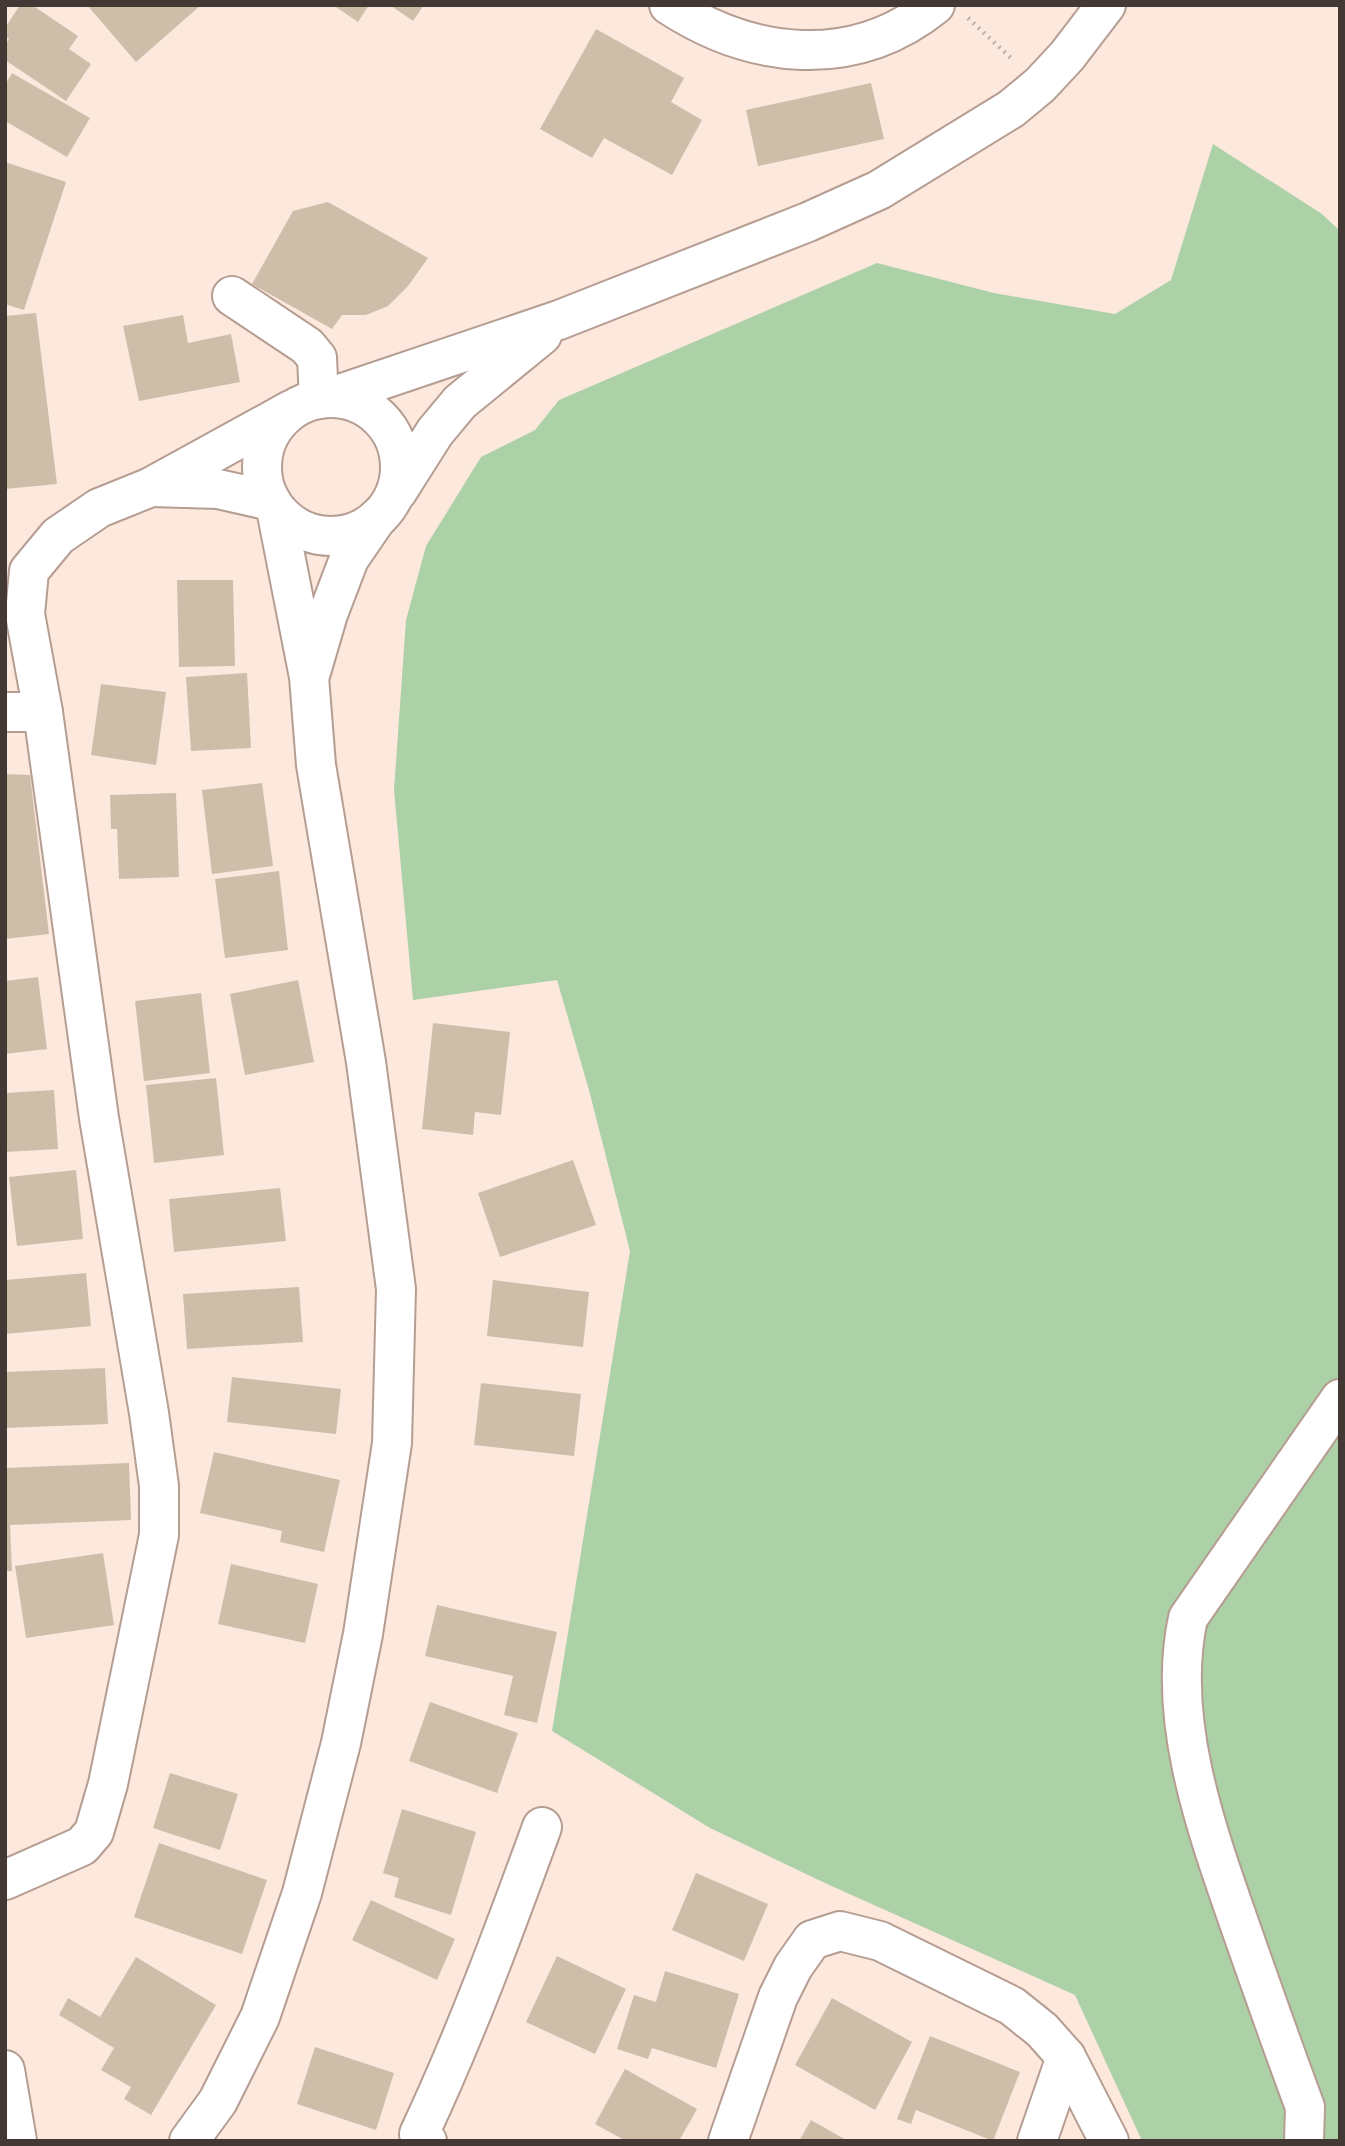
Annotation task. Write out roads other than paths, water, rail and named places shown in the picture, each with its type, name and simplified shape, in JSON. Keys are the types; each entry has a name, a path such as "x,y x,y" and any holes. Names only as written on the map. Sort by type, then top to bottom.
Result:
{"street":[{"path":"668,5 709,29 752,44 793,51 834,49 860,44 949,10"},
{"path":"5,1880 82,1846 93,1832 108,1784 159,1535 159,1486 149,1413 99,1118 43,712 25,614 29,571 58,536 99,508 151,487 313,402 559,320 808,222 879,190 1011,109 1040,85 1067,56 1106,5"},
{"path":"232,296 314,353 317,358 313,402"},
{"path":"309,677 328,614 349,559 435,432 460,402 559,320"},
{"path":"151,487 218,489 274,505 293,525 314,534 336,536 358,530 384,509 398,481 399,460 394,440 383,422 368,409 349,401 313,402 276,425 266,442 262,462 263,482 274,505 309,677 316,765 366,1062 396,1289 392,1443 363,1634 341,1743 302,1894 260,2017 218,2101 189,2141"},
{"path":"5,712 43,712"},
{"path":"1304,2141 1305,2107 1207,1832 1189,1750 1180,1680 1183,1640 1188,1618 1340,1399"},
{"path":"420,2139 498,1949 542,1827"},
{"path":"728,2141 778,1997 793,1967 812,1940 840,1931 880,1941 1013,2006 1042,2030 1066,2057 1109,2141"},
{"path":"1037,2141 1066,2057"},
{"path":"5,2070 17,2141"}]}
